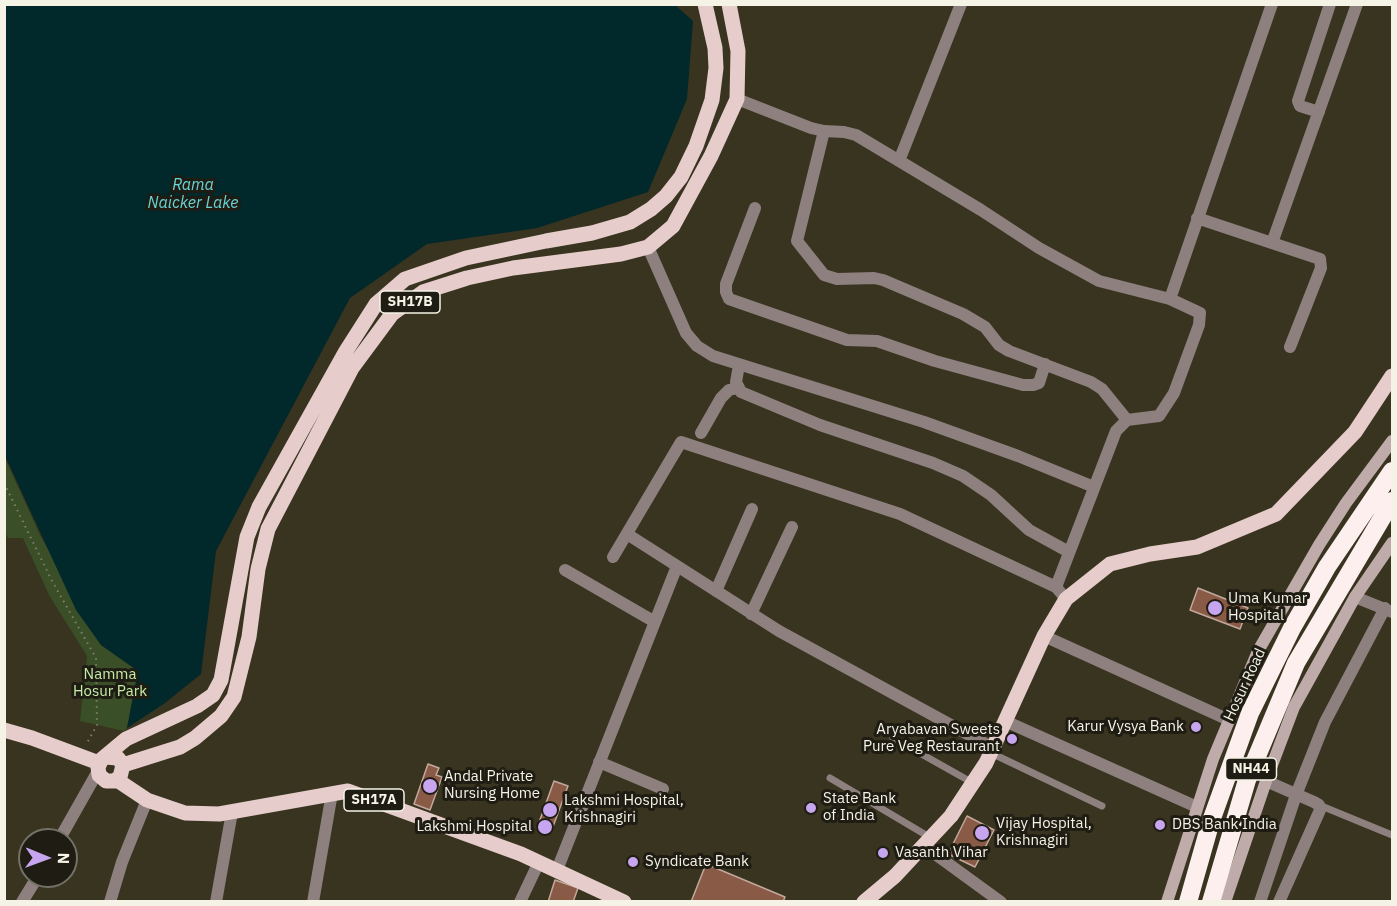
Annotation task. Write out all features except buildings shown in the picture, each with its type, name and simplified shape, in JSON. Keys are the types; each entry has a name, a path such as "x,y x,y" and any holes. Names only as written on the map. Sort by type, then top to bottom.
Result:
{"highway":[{"name":"Hosur Road","path":"1188,902 1211,821 1250,713 1292,628 1327,567 1392,471"},
{"name":"NH44","path":"1211,902 1247,780 1296,663 1392,501"}],"main road":[{"name":"SH17B","path":"101,764 126,739 197,706 213,696 221,680 247,537 259,507 346,351 376,304 405,279 466,258 592,233 630,222 659,203 681,177 696,146 712,100 716,68 715,48 705,4"},
{"name":"SH17B","path":"120,772 137,759 180,747 208,729 221,716 234,697 249,638 258,569 268,529 352,368 392,314 423,292 467,278 513,268 621,254 648,247 673,226 711,156 737,99 738,51 729,4"},
{"path":"864,902 895,876 951,816 973,783 992,751 1061,593 1110,564 1150,554 1197,547 1276,514 1355,432 1392,376"},
{"name":"SH17A","path":"4,730 101,764"},
{"name":"SH17A","path":"101,764 110,756 118,758 120,772 147,800 185,813 219,814 348,791 539,862 624,902"},
{"name":"SH17A","path":"101,764 106,781 120,772"}],"street":[{"path":"899,161 962,4"},
{"path":"1170,298 1272,4"},
{"path":"1319,112 1300,106 1298,101 1330,4"},
{"path":"1272,243 1357,4"},
{"path":"613,557 681,442 900,514 1061,593 1069,552 1116,431 1127,420 1159,416 1174,393 1195,334 1200,314 1170,298 1099,281 1039,248 981,210 856,135 811,128 737,99"},
{"path":"824,131 797,241 824,274 837,279 884,280 963,314 985,327 999,345 1009,351 1102,388 1127,420"},
{"path":"755,208 726,284 729,299 847,340 877,340 935,361 1023,385 1039,383 1045,364"},
{"path":"1197,218 1320,259 1322,263 1290,347"},
{"path":"648,247 686,333 697,346 713,356 924,422 1018,456 1094,487"},
{"path":"739,365 736,382 741,392 820,425 933,463 963,476 990,495 1029,530 1069,552"},
{"path":"701,433 720,399 729,390 738,388"},
{"path":"1167,902 1197,807 1229,720 1258,651 1288,596 1346,503 1392,441"},
{"path":"716,591 752,509"},
{"path":"752,614 792,527"},
{"path":"627,534 801,644 992,751"},
{"path":"1225,902 1294,707 1355,597 1392,545"},
{"path":"557,870 677,566"},
{"path":"565,570 655,622"},
{"path":"1260,902 1296,795 1325,722 1388,610 1355,597"},
{"path":"1044,636 1229,720"},
{"path":"1005,721 1197,807"},
{"path":"599,762 663,789"},
{"path":"66,828 101,764"},
{"path":"1266,781 1319,805 1320,810 1280,902"},
{"path":"313,902 332,793"},
{"path":"110,902 122,862 147,800"},
{"path":"216,902 232,812"},
{"path":"927,842 1001,902"},
{"path":"520,902 539,862"},
{"path":"22,902 31,888"}],"lane":[{"path":"893,738 973,783"},
{"path":"992,751 1102,806"},
{"path":"830,778 927,842"},
{"path":"1319,805 1392,835"}],"path":[{"path":"4,483 56,589 96,658 97,725 80,756"}],"green space":[{"name":"Namma Hosur Park","path":"4,456 40,535 101,645 138,671 127,728 124,731 80,721 87,656 49,595 23,538 8,538 4,530"}],"water":[{"name":"Rama Naicker Lake","path":"5,5 675,5 693,21 687,99 648,192 537,228 427,244 350,298 216,551 201,674 165,703 127,728 138,671 101,645 76,610 5,456"}],"place":[{"name":"Uma Kumar Hospital","path":"1215,608"},
{"name":"Karur Vysya Bank","path":"1196,727"},
{"name":"Aryabavan Sweets Pure Veg Restaurant","path":"1012,739"},
{"name":"Andal Private Nursing Home","path":"430,786"},
{"name":"State Bank of India","path":"811,808"},
{"name":"Lakshmi Hospital, Krishnagiri","path":"550,810"},
{"name":"DBS Bank India","path":"1160,825"},
{"name":"Lakshmi Hospital","path":"545,827"},
{"name":"Vijay Hospital, Krishnagiri","path":"982,833"},
{"name":"Vasanth Vihar","path":"883,853"},
{"name":"Syndicate Bank","path":"633,862"}]}
